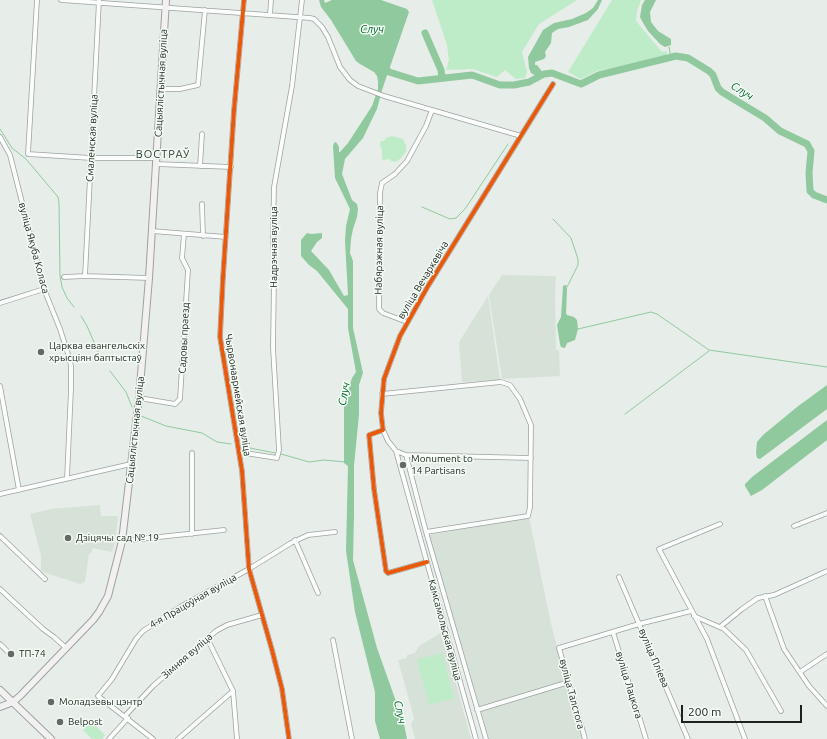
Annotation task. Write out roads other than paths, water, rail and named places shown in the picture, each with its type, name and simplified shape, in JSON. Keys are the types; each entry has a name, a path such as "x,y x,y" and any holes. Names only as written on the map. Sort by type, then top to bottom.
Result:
{"main road":[{"name":"Сацыялістычная вуліца","path":"13,702 92,620 106,601 122,541 139,398 149,278 166,0"},
{"path":"0,690 51,739"},
{"path":"0,707 13,702"}],"street":[{"path":"37,0 28,154 231,167"},
{"path":"61,0 314,19 322,27 328,37 344,74 358,86 374,93 521,136 553,84"},
{"name":"Чырвонаармейская вуліца","path":"244,0 220,338 242,471 249,569 282,689 289,739"},
{"path":"270,15 271,0"},
{"name":"Надрэчная вуліца","path":"239,452 277,458 279,450 273,348 274,187 292,86 302,0"},
{"name":"Смаленская вуліца","path":"85,276 98,2"},
{"path":"160,89 180,89 198,85 205,10"},
{"name":"Набярэжная вуліца","path":"407,322 383,313 379,309 378,304 379,209 382,183 407,161 426,126 432,110"},
{"path":"200,166 202,134"},
{"name":"вуліца Вечаркевіча","path":"383,430 381,413 384,379 393,352 407,322 521,136"},
{"name":"вуліца Якуба Коласа","path":"0,137 10,155 44,289 60,329 71,366 67,478"},
{"path":"202,204 203,236"},
{"path":"152,230 226,237"},
{"name":"Садовы праезд","path":"139,398 175,404 180,400 188,270 182,258 184,234"},
{"path":"64,277 85,276 149,278"},
{"path":"0,303 44,289"},
{"path":"382,394 501,382 510,384 520,399 528,418 530,425 531,458 530,507 528,516 426,532"},
{"path":"0,386 19,490"},
{"path":"383,430 369,435 374,489 386,571 388,573 427,562"},
{"name":"Камсамольская вуліца","path":"383,430 388,441 396,451 476,739"},
{"path":"396,451 406,455 531,458"},
{"path":"192,453 192,534"},
{"name":"Камсамольская вуліца","path":"406,455 426,532 486,739"},
{"path":"0,494 131,464"},
{"path":"794,526 827,513"},
{"path":"720,524 659,549 707,639 744,739"},
{"path":"122,541 224,530"},
{"name":"4-я Працоўная вуліца","path":"126,717 98,696 112,678 136,639 143,631 180,607 249,569 296,540 316,533 335,532"},
{"path":"0,536 45,579"},
{"path":"296,540 318,593"},
{"path":"720,627 758,598 774,595 827,571"},
{"name":"вуліца Пліева","path":"619,577 688,739"},
{"path":"0,588 43,629 66,648"},
{"path":"765,596 784,649 790,660 809,686 827,706"},
{"path":"613,632 691,611"},
{"name":"Зімняя вуліца","path":"109,739 153,686 207,638 216,631 228,625 262,615"},
{"path":"694,616 724,629 746,650 781,711"},
{"name":"вуліца Талстога","path":"584,739 559,648 613,632"},
{"name":"вуліца Лацкога","path":"613,632 646,739"},
{"path":"207,638 233,691 237,739"},
{"path":"333,640 352,739"},
{"path":"0,644 8,652"},
{"path":"800,672 827,654"},
{"path":"477,710 569,682"},
{"path":"178,739 233,691"},
{"path":"126,717 153,739"}],"water":[{"name":"Случ","path":"319,0 324,0 325,3 332,0 381,0 407,9 409,12 382,90 377,109 363,138 345,159 342,174 352,200 357,204 358,209 351,239 350,253 353,261 353,328 363,373 359,385 359,414 354,466 353,560 377,648 404,724 407,739 380,739 375,721 375,692 355,612 346,551 348,466 344,463 344,404 352,378 356,372 348,328 348,309 317,271 301,256 301,240 307,233 322,233 322,238 317,242 311,251 329,270 344,296 348,295 345,241 346,226 350,209 335,178 333,146 336,142 340,152 348,143 372,106 378,89 378,81 374,72 356,61 331,20 321,7"},
{"path":"598,0 602,0 598,9 588,20 569,27 558,29 552,33 551,43 545,52 546,56 544,59 535,62 535,65 537,65 544,74 538,77 531,73 528,57 543,30 554,23 572,19 586,13 593,8"},
{"path":"645,0 656,0 650,12 651,22 658,31 671,39 671,45 665,47 660,44 648,31 642,21 640,17 642,5"},
{"path":"565,285 567,289 566,313 577,320 578,329 575,340 567,343 565,348 561,347 557,325 561,317 563,286"},
{"path":"827,385 827,409 760,459 757,458 757,442 763,435"},
{"path":"827,420 827,440 762,490 751,496 745,484 752,477"}],"waterway":[{"path":"425,33 441,70 442,78"},
{"path":"669,47 671,58"},
{"name":"Случ","path":"383,65 389,72 418,81 472,75 500,85 514,85 529,82 544,74 552,73 581,84 599,75 676,56 688,58 709,71 713,75 718,88 722,92 765,118 780,131 807,144 811,151 809,173 810,191 814,195 827,200"},
{"path":"0,129 12,148 26,159 58,197 60,276 62,287 67,298 74,307"},
{"path":"422,207 450,219 456,218 465,209 508,144"},
{"path":"553,219 571,238 578,259 578,265 567,287"},
{"path":"578,329 651,312 657,314 709,350 827,367"},
{"path":"81,316 101,358"},
{"path":"625,414 709,351"},
{"path":"110,371 126,392 132,407"},
{"path":"141,416 166,426 202,433 217,442 231,444"},
{"path":"245,447 275,453"},
{"path":"281,454 309,462 324,460 345,462"}],"place":[{"name":"Царква евангельскіх хрысціян баптыстаў","path":"41,352"},
{"name":"Monument to 14 Partisans","path":"403,465"},
{"name":"Дзіцячы сад № 19","path":"68,538"},
{"name":"ТП-74","path":"11,654"},
{"name":"Моладзевы цэнтр","path":"51,702"},
{"name":"Belpost","path":"60,722"}],"district":[{"name":"ВОСТРАЎ","path":"163,154"}]}
